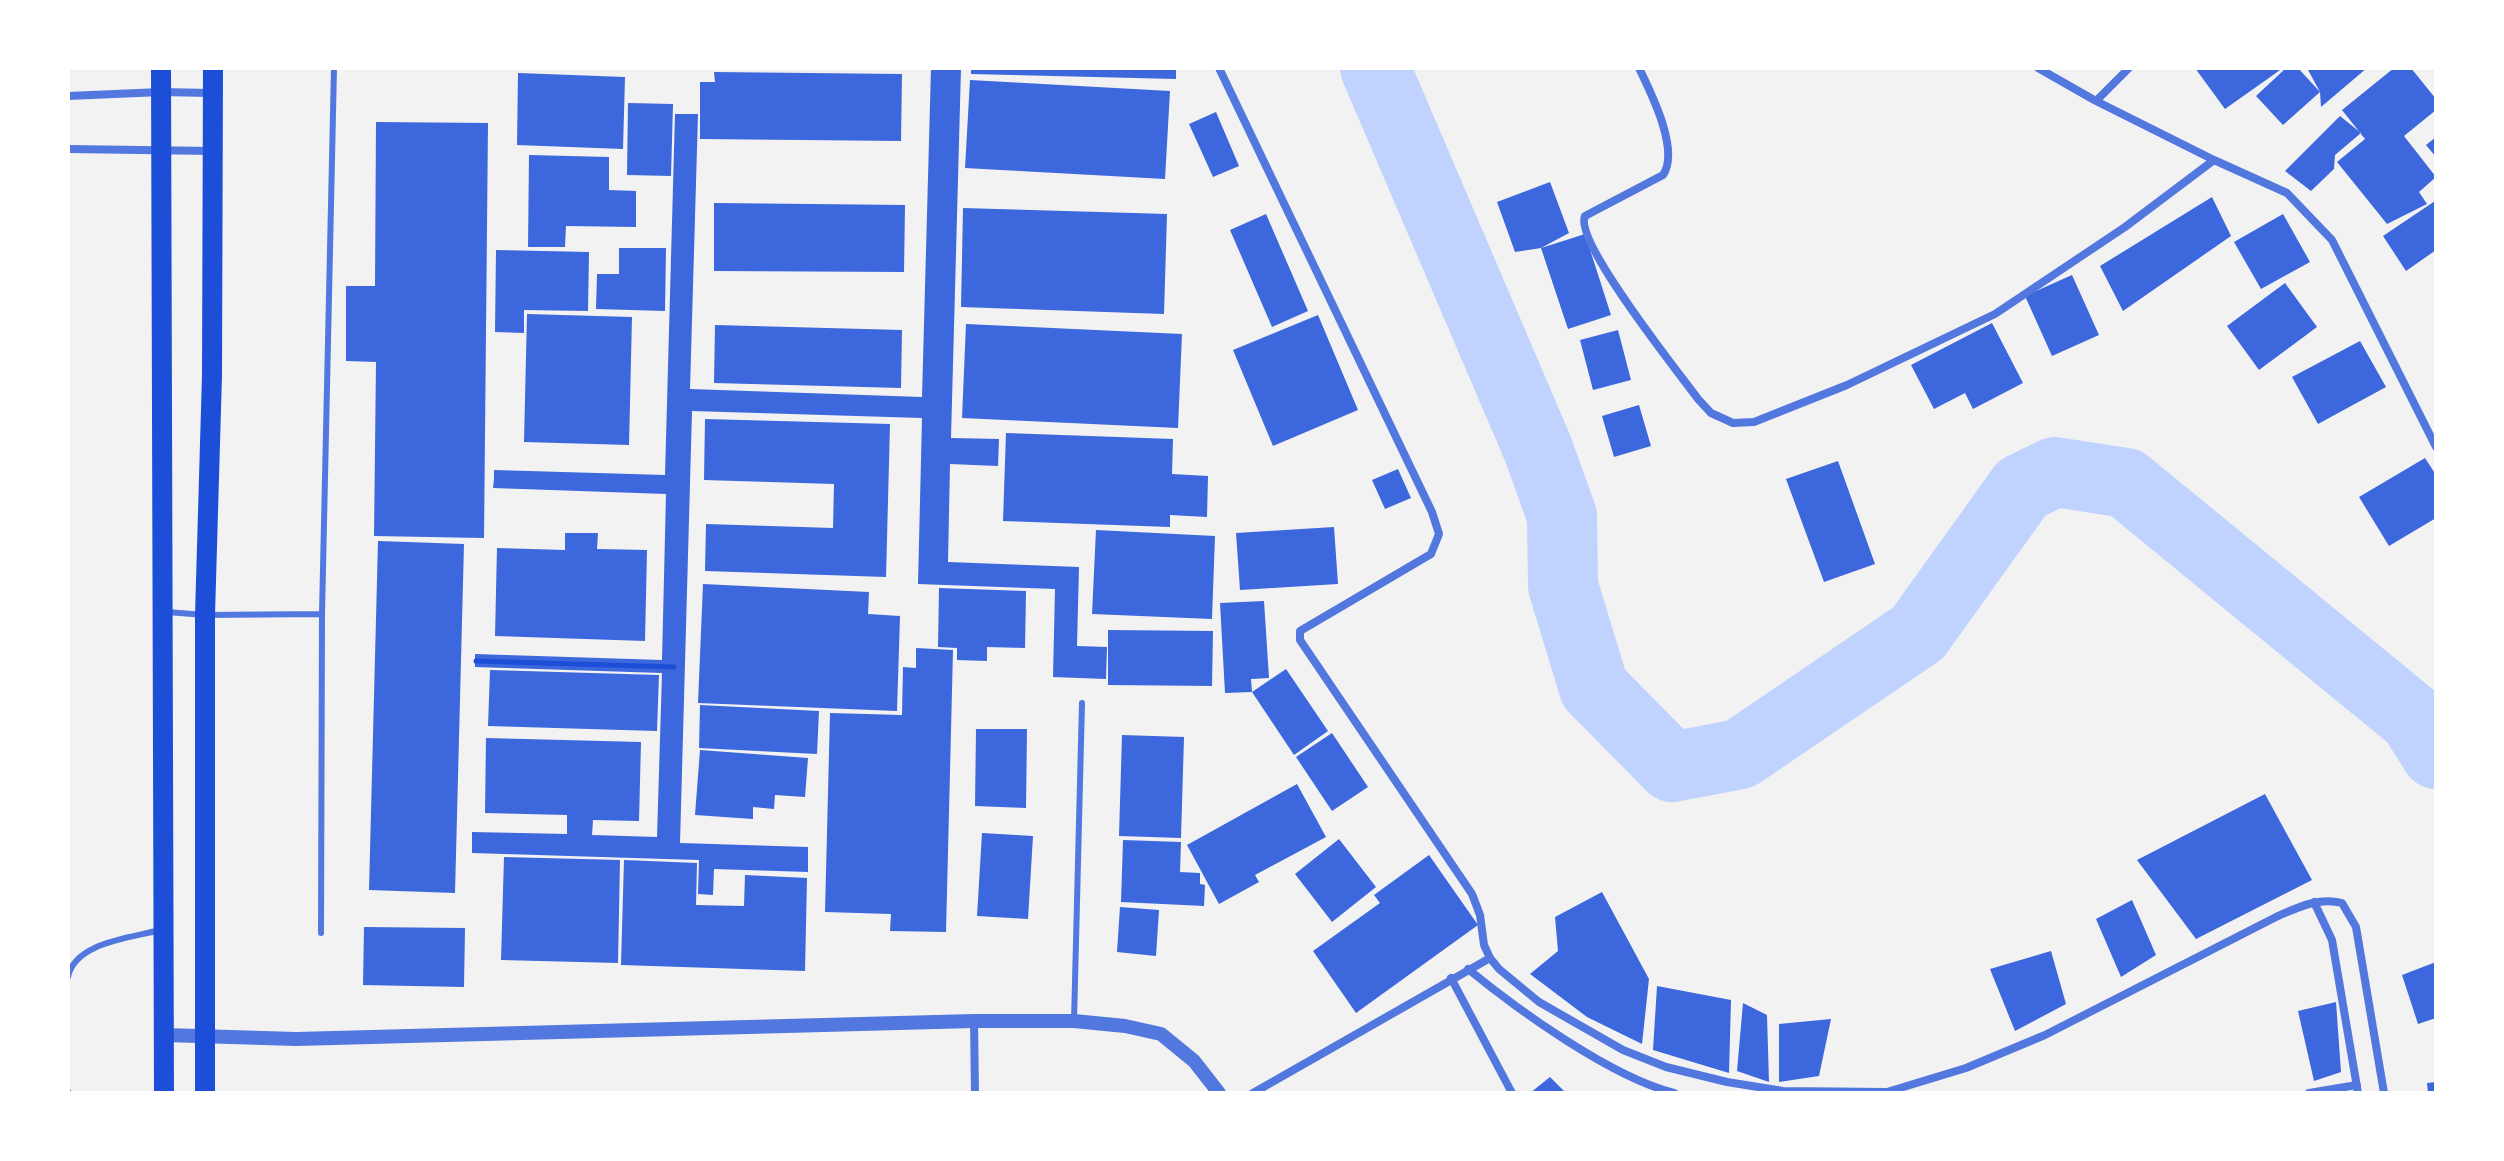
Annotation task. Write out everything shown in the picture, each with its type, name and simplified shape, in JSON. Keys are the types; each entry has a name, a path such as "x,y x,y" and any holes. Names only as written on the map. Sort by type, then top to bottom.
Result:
{"main road":[{"path":"161,68 164,1093"},
{"path":"205,1093 205,615 212,375 213,68"}],"street":[{"path":"1219,68 1432,512 1439,534 1431,554 1300,631 1300,640 1472,894 1480,915 1484,945 1499,969 1539,1002 1578,1026 1623,1050 1666,1067 1727,1082 1783,1091 1887,1092 1966,1068 2045,1035 2278,916 2314,902 2332,901 2342,903 2356,927 2384,1093"},
{"path":"1639,68 1669,147 1668,167 1663,175 1585,216 1583,228 1608,277 1698,399 1711,413 1733,423 1754,422 1847,385 1995,314 2125,227 2214,160"},
{"path":"2038,68 2096,101 2287,193 2332,240 2436,447"},
{"path":"2096,101 2129,68"},
{"path":"68,96 213,93"},
{"path":"68,149 213,151"},
{"path":"2309,1093 2357,1089 2332,940 2314,902"},
{"path":"1253,1093 1490,958"},
{"path":"1468,969 1516,1006 1605,1064 1674,1093"},
{"path":"1451,978 1512,1093"},
{"path":"974,1021 975,1093"},
{"path":"165,1035 296,1039 1074,1021 1125,1026 1161,1034 1194,1061 1219,1093"}],"lane":[{"path":"321,933 322,614 334,68"},
{"path":"163,612 205,615 322,614"},
{"path":"1074,1021 1082,703"},
{"path":"68,977 70,969 82,955 97,947 164,929"}],"path":[{"path":"476,661 674,667"}],"building":[{"path":"931,68 961,68 951,438 999,439 998,466 950,464 948,562 1079,567 1077,646 1107,647 1106,679 1053,677 1055,589 918,584 922,418 692,411 680,843 808,847 808,872 714,869 713,895 698,894 699,860 472,853 472,832 567,834 567,815 485,813 486,738 641,742 639,821 593,820 592,835 657,837 662,673 475,667 475,654 662,660 666,494 493,488 494,470 665,475 675,114 698,114 690,389 922,397"},
{"path":"971,68 1176,68 1176,79 971,74"},
{"path":"2195,68 2283,68 2225,109"},
{"path":"2286,68 2298,68 2320,92 2283,125 2256,96"},
{"path":"2307,68 2367,68 2321,107 2320,92"},
{"path":"2394,68 2411,68 2436,99 2436,110 2404,136 2436,177 2419,192 2427,204 2387,224 2337,162 2365,139 2342,110"},
{"path":"714,72 902,74 901,141 700,139 700,82 715,82"},
{"path":"518,73 625,77 623,149 517,145"},
{"path":"970,80 1170,91 1165,179 965,168"},
{"path":"628,103 673,104 671,176 627,175"},
{"path":"1216,112 1239,166 1213,177 1189,124"},
{"path":"2340,116 2361,133 2335,155 2334,169 2311,191 2285,171"},
{"path":"376,122 488,123 484,538 374,536 376,362 346,361 346,286 375,286"},
{"path":"2436,137 2436,157 2426,145"},
{"path":"529,155 609,157 609,190 636,191 636,227 566,226 565,247 528,247"},
{"path":"1550,182 1569,233 1541,248 1515,252 1497,202"},
{"path":"2212,197 2231,236 2123,311 2100,266"},
{"path":"2435,201 2436,250 2406,271 2383,236"},
{"path":"714,203 905,205 904,272 714,271"},
{"path":"963,208 1167,214 1164,314 961,307"},
{"path":"1266,214 1308,311 1272,327 1230,230"},
{"path":"2283,214 2310,262 2261,289 2234,242"},
{"path":"1585,234 1611,315 1568,329 1541,248"},
{"path":"619,248 666,248 665,311 596,309 597,274 619,274"},
{"path":"496,250 589,252 588,311 524,310 524,333 495,332"},
{"path":"2072,275 2099,335 2052,356 2025,296"},
{"path":"2285,283 2317,327 2259,370 2227,326"},
{"path":"527,314 632,317 629,445 524,442"},
{"path":"1318,315 1358,410 1273,446 1233,350"},
{"path":"1992,323 2023,383 1973,409 1965,393 1934,409 1911,365"},
{"path":"966,324 1182,334 1178,428 962,418"},
{"path":"715,325 902,330 901,388 714,383"},
{"path":"1618,330 1631,380 1593,390 1580,340"},
{"path":"2360,341 2386,387 2318,424 2292,377"},
{"path":"1639,405 1651,446 1614,457 1602,416"},
{"path":"705,419 890,424 886,577 705,571 706,524 833,528 834,484 704,480"},
{"path":"1006,433 1173,439 1172,474 1208,476 1207,517 1170,515 1170,527 1003,521"},
{"path":"2425,458 2436,475 2436,518 2389,546 2359,497"},
{"path":"1838,461 1875,564 1824,582 1786,479"},
{"path":"1398,469 1411,498 1385,509 1372,480"},
{"path":"1334,527 1338,584 1240,590 1236,533"},
{"path":"1096,530 1215,536 1212,619 1092,614"},
{"path":"565,533 598,533 597,549 647,550 645,641 495,636 497,548 565,550"},
{"path":"378,541 464,544 455,893 369,890"},
{"path":"703,584 869,592 868,614 900,616 897,711 698,703"},
{"path":"939,588 1026,591 1025,648 987,647 987,661 957,660 957,648 938,647"},
{"path":"1264,601 1269,678 1251,679 1252,692 1225,693 1220,603"},
{"path":"1108,630 1213,631 1212,686 1108,685"},
{"path":"916,648 953,650 946,932 890,931 891,914 825,912 830,713 902,715 903,667 916,668"},
{"path":"1286,669 1328,731 1294,755 1252,692"},
{"path":"490,670 659,675 657,731 488,726"},
{"path":"700,705 819,711 817,754 699,748"},
{"path":"976,729 1027,729 1026,808 975,806"},
{"path":"1332,733 1368,787 1332,811 1296,757"},
{"path":"1122,735 1184,737 1181,838 1119,836"},
{"path":"700,750 808,758 805,797 775,795 774,809 753,807 753,819 695,815"},
{"path":"1297,784 1326,837 1255,875 1259,882 1219,904 1187,845"},
{"path":"2265,794 2312,880 2196,939 2137,860"},
{"path":"982,833 1033,836 1028,919 977,916"},
{"path":"1339,839 1376,887 1332,922 1295,874"},
{"path":"1123,840 1181,842 1180,872 1200,873 1200,884 1205,885 1204,906 1121,902"},
{"path":"1429,855 1478,925 1356,1013 1313,951 1380,903 1374,895"},
{"path":"504,857 620,860 618,963 501,960"},
{"path":"624,860 697,863 696,905 744,906 745,875 807,878 805,971 621,965"},
{"path":"1602,892 1649,979 1642,1044 1587,1017 1530,974 1558,951 1555,917"},
{"path":"2132,900 2156,955 2121,977 2096,919"},
{"path":"1120,907 1159,910 1156,956 1117,952"},
{"path":"364,927 465,928 464,987 363,985"},
{"path":"2051,951 2066,1004 2015,1031 1990,969"},
{"path":"2436,962 2436,1018 2418,1024 2402,975"},
{"path":"1657,986 1731,1000 1729,1073 1653,1050"},
{"path":"2336,1002 2341,1072 2314,1081 2298,1011"},
{"path":"1743,1003 1767,1015 1769,1082 1737,1071"},
{"path":"1831,1019 1819,1076 1779,1082 1779,1024"},
{"path":"1550,1077 1566,1093 1530,1093"},
{"path":"2436,1082 2436,1093 2428,1093 2427,1083"}],"waterway":[{"path":"1375,68 1538,449 1562,516 1563,586 1594,688 1672,767 1740,754 1918,633 2022,488 2055,472 2126,483 2414,719 2436,754"}]}
